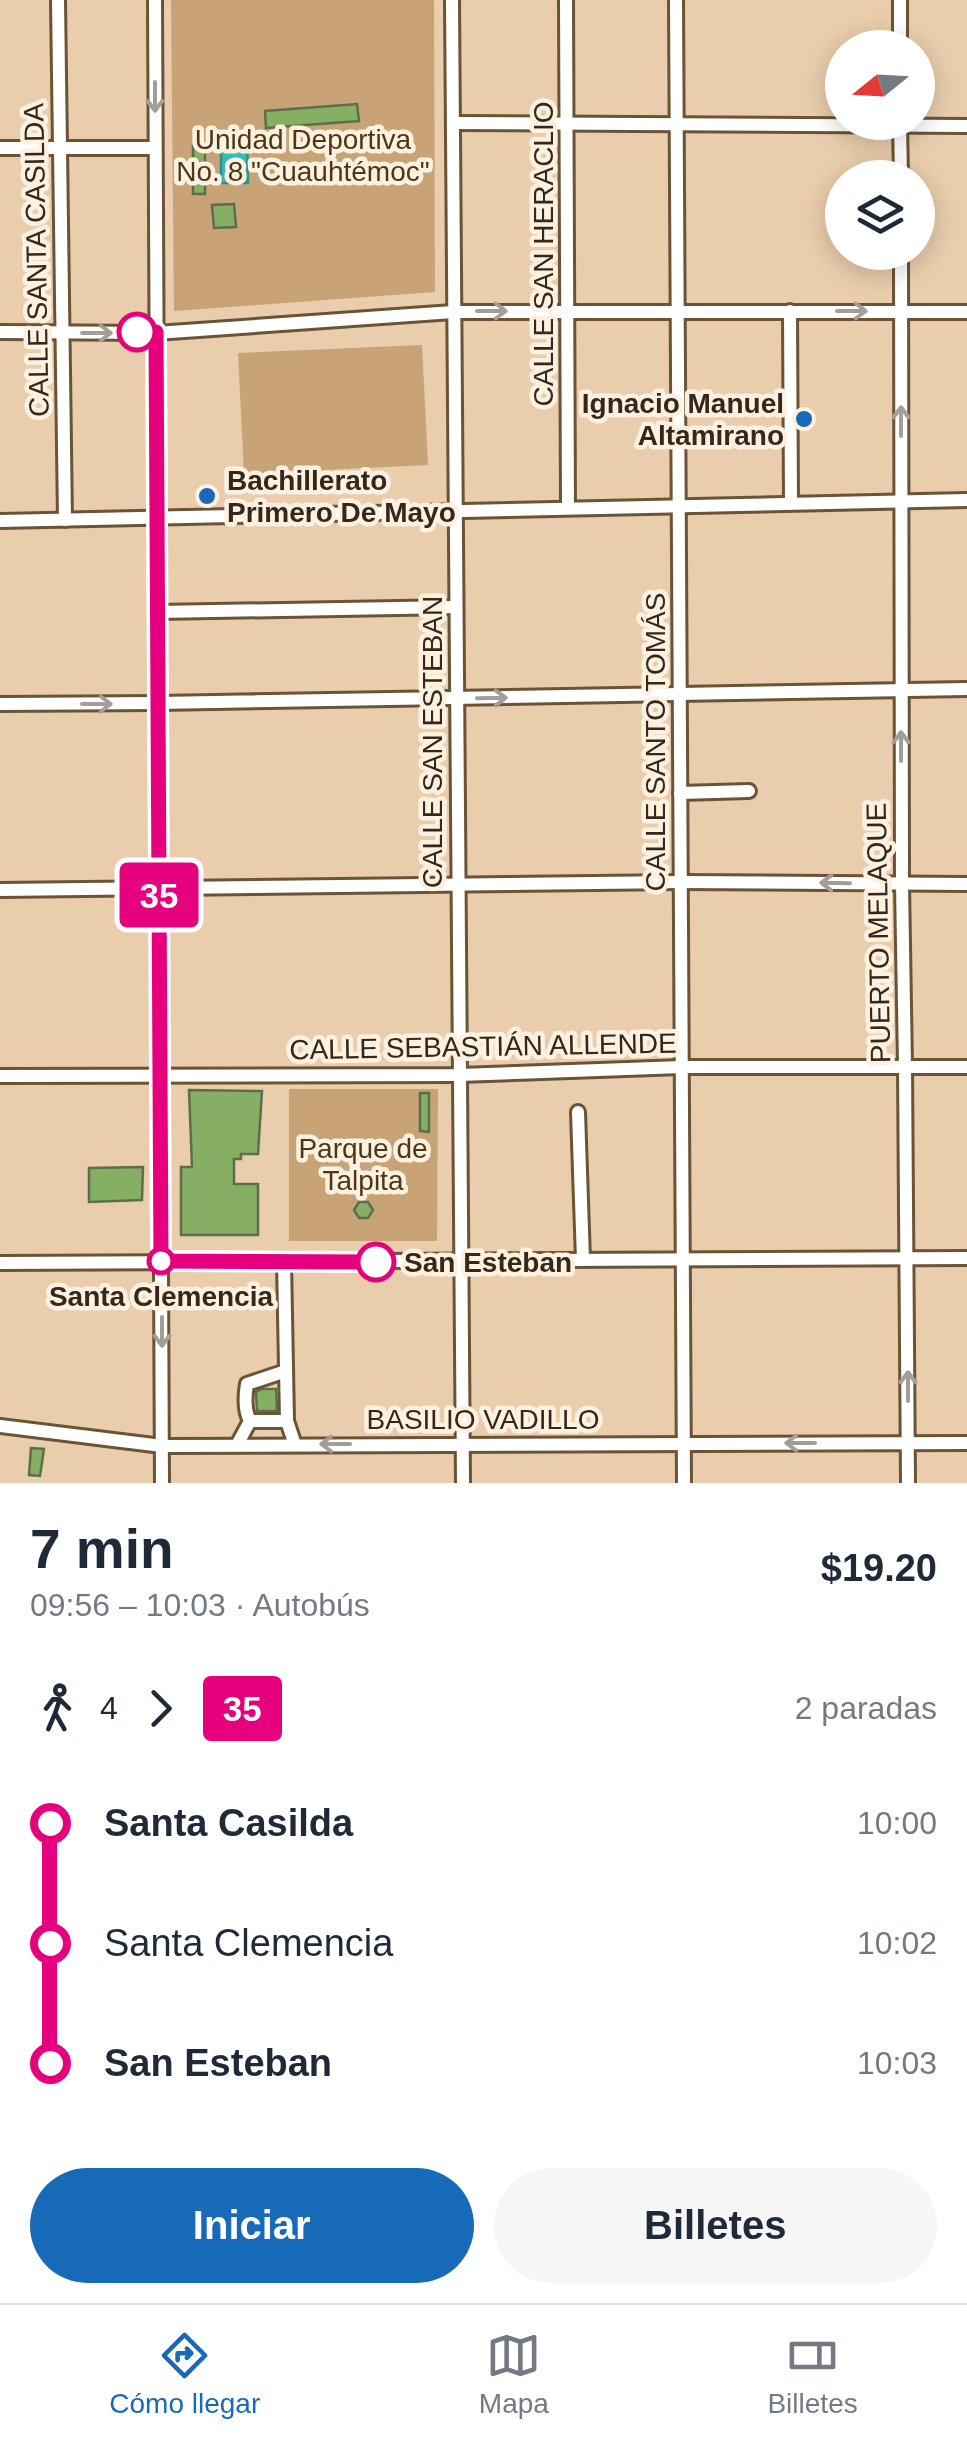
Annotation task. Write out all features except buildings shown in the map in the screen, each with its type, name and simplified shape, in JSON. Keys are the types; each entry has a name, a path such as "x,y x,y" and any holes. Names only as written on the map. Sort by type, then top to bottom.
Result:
{"street":[{"name":"CALLE SANTA CASILDA","path":"58,0 65,520"},
{"path":"155,0 162,1483"},
{"name":"CALLE SAN ESTEBAN","path":"452,0 463,1483"},
{"name":"CALLE SAN HERACLIO","path":"566,0 568,508"},
{"name":"CALLE SANTO TOMÁS","path":"676,0 684,1483"},
{"path":"900,0 900,30"},
{"path":"453,124 825,124"},
{"path":"935,125 967,126"},
{"path":"0,148 156,148"},
{"name":"PUERTO MELAQUE","path":"901,270 908,1483"},
{"path":"790,311 791,502"},
{"path":"0,332 156,332 453,312 967,312"},
{"path":"0,521 967,500"},
{"path":"158,612 456,607"},
{"path":"0,704 967,689"},
{"path":"680,793 750,791"},
{"path":"0,890 681,882 967,884"},
{"name":"CALLE SEBASTIÁN ALLENDE","path":"0,1076 459,1075 682,1067 967,1067"},
{"path":"578,1112 584,1260"},
{"path":"0,1263 967,1258"},
{"path":"284,1261 287,1421 295,1445"},
{"path":"250,1421 247,1384 286,1371"},
{"path":"250,1421 287,1421"},
{"path":"237,1445 250,1421"},
{"name":"BASILIO VADILLO","path":"0,1426 162,1446 967,1442"}],"green space":[{"name":"Unidad Deportiva No. 8 \"Cuauhtémoc\"","path":"171,0 434,0 435,292 174,311"},
{"path":"422,345 428,465 244,474 238,353"},
{"name":"Parque de Talpita","path":"289,1089 438,1089 437,1241 289,1241"}],"water":[{"path":"221,137 247,137 248,183 221,183"}],"bus line":[{"name":"35","path":"137,332 156,332 161,1261 376,1262"}],"place":[{"name":"Ignacio Manuel Altamirano","path":"804,419"},
{"name":"Bachillerato Primero De Mayo","path":"207,496"},
{"name":"Santa Clemencia","path":"161,1261"},
{"name":"San Esteban","path":"376,1262"}]}
